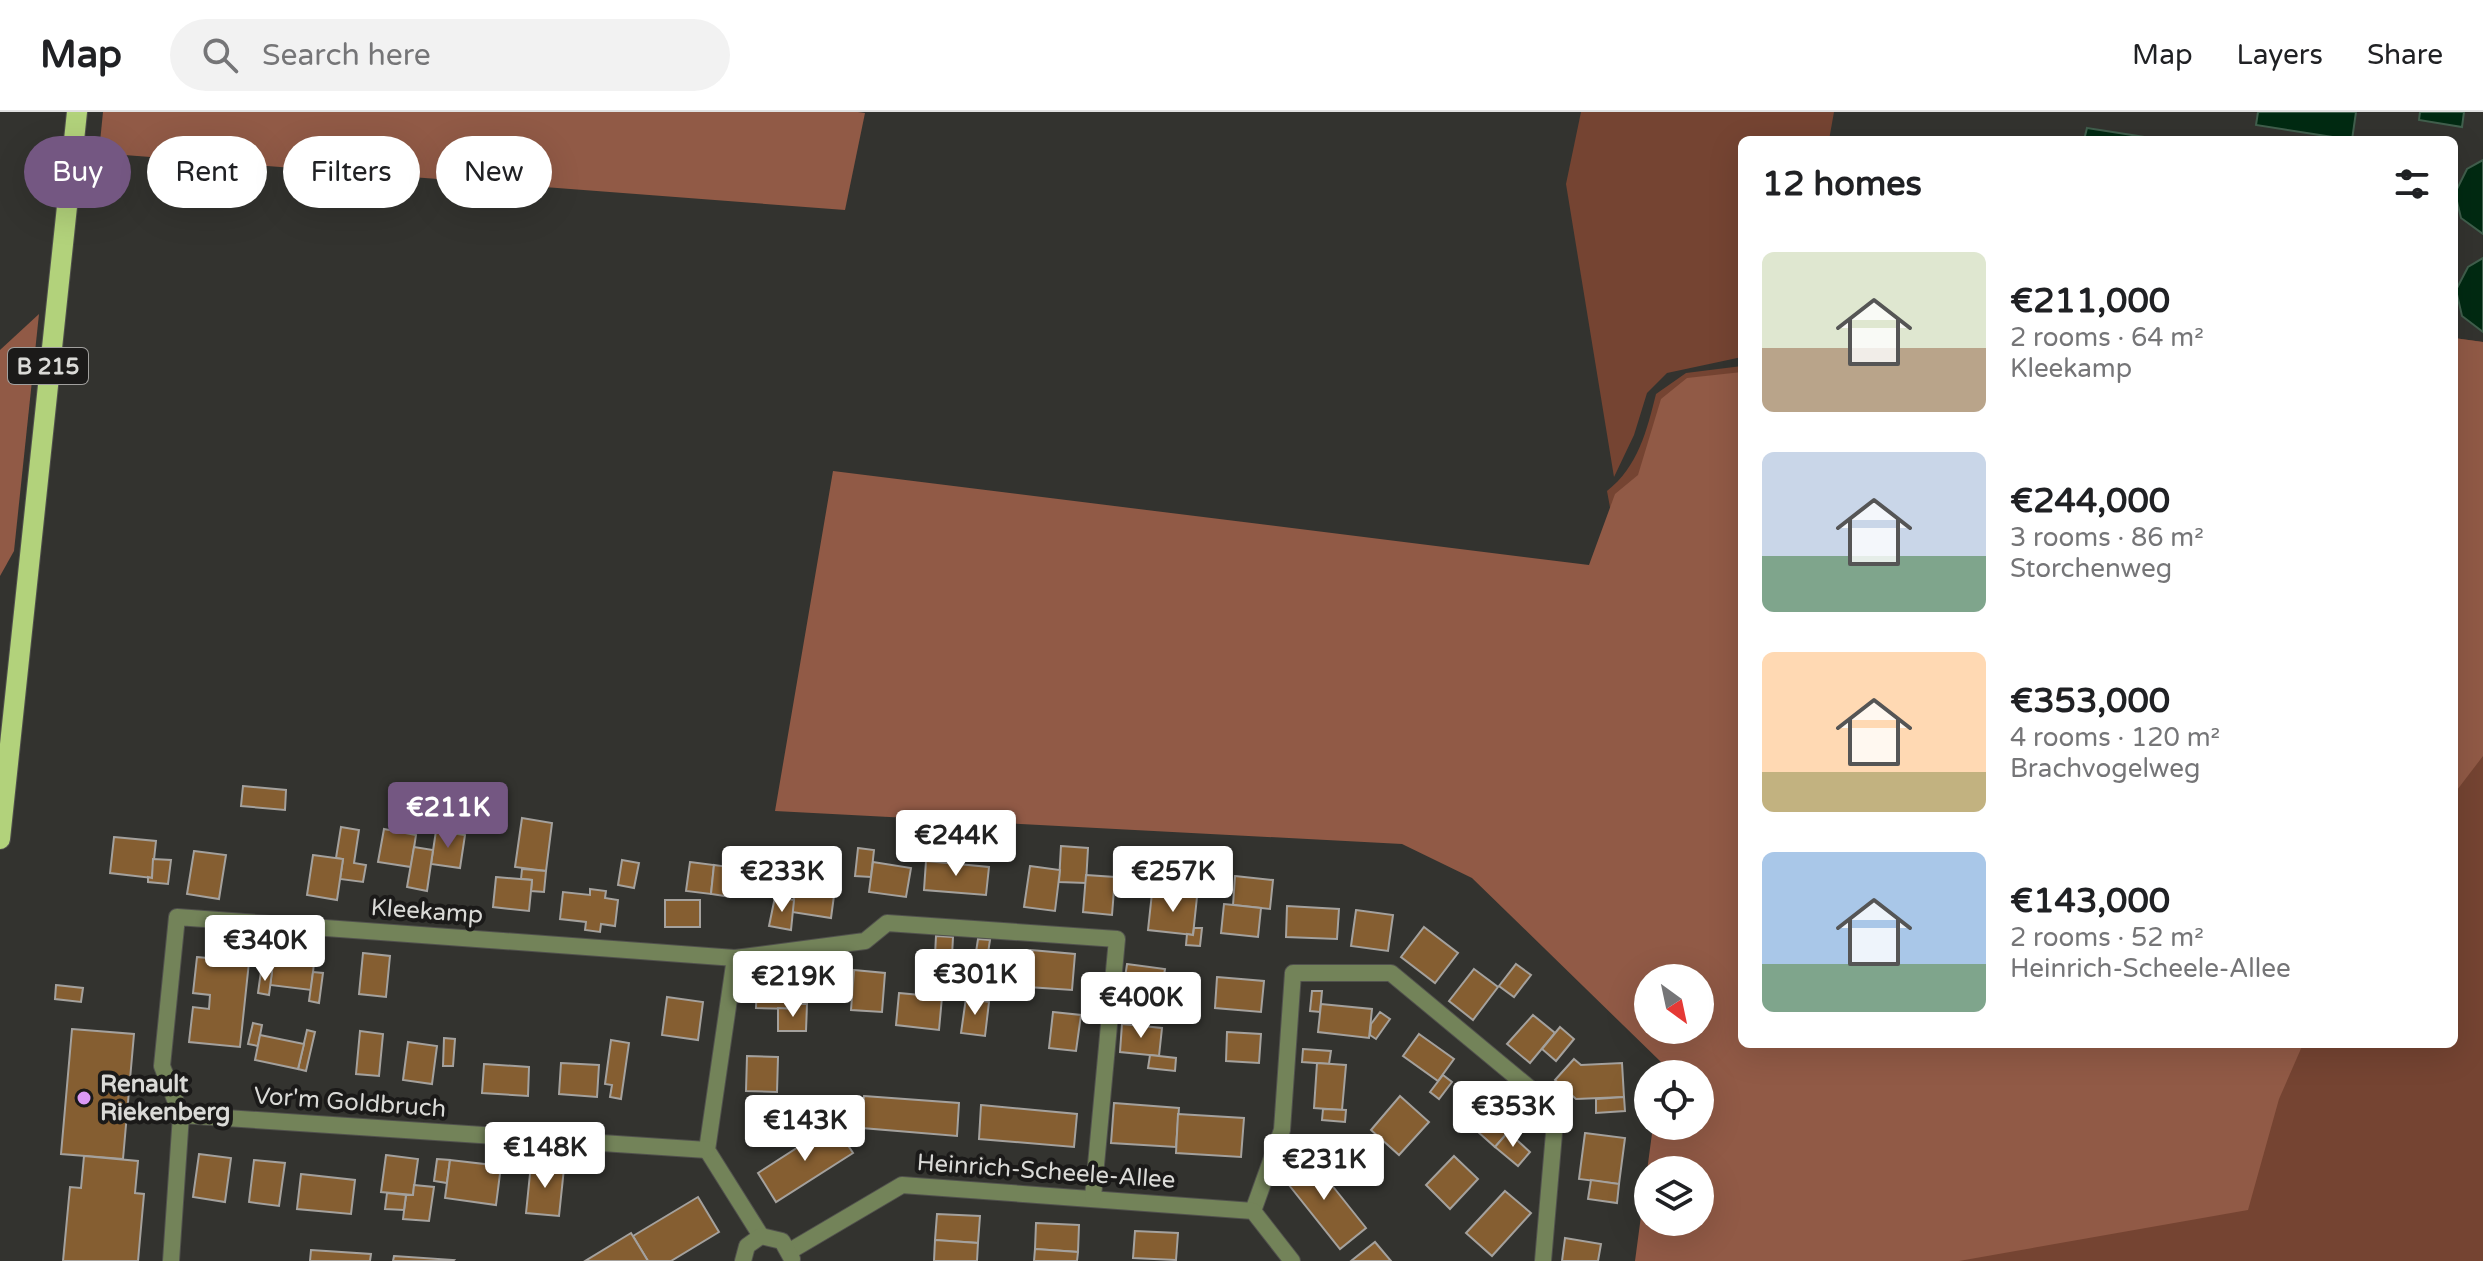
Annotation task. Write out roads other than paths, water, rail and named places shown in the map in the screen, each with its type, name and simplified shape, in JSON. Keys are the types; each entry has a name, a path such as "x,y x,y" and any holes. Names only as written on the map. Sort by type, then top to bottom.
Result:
{"main road":[{"name":"B 215","path":"0,839 77,112"}],"street":[{"name":"Kleekamp","path":"171,1261 181,1115 162,1066 177,917 735,958"},
{"path":"743,1261 747,1246 761,1236 707,1150 735,958 865,941 887,923 1117,939 1093,1197"},
{"path":"1292,1261 1253,1211 1282,1130 1293,973 1391,973 1556,1110 1543,1261"},
{"name":"Vor'm Goldbruch","path":"181,1115 707,1150"},
{"name":"Heinrich-Scheele-Allee","path":"761,1236 782,1241 791,1256 902,1185 1253,1211"}],"place":[{"name":"Renault Riekenberg","path":"84,1098"}]}
